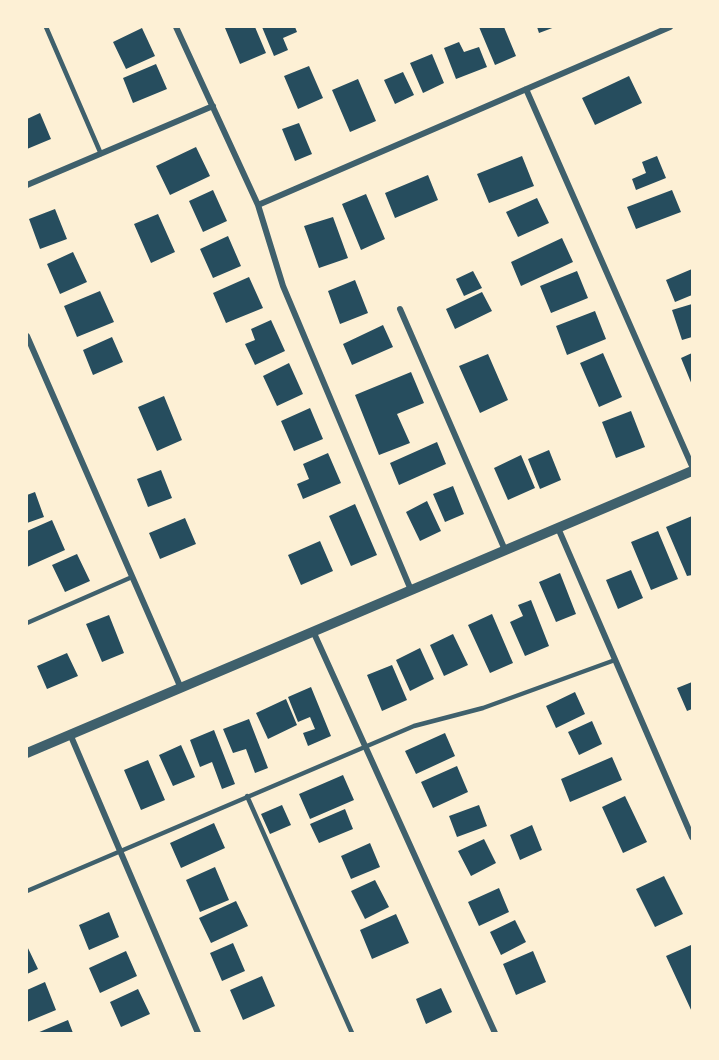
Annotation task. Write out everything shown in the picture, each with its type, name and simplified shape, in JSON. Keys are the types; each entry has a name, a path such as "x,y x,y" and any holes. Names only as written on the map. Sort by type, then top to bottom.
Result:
{"street":[{"path":"176,27 258,205 283,286 411,590"},
{"path":"258,205 670,27"},
{"path":"27,753 692,469 526,89"},
{"path":"27,185 213,106"},
{"path":"400,309 505,550"},
{"path":"27,336 180,686"},
{"path":"557,527 692,837"},
{"path":"313,631 495,1033"},
{"path":"70,735 198,1033"}],"lane":[{"path":"46,27 101,154"},
{"path":"27,623 132,577"},
{"path":"27,891 365,745 414,726 483,708 615,660"},
{"path":"247,796 352,1033"}],"building":[{"path":"255,27 266,53 240,64 225,28"},
{"path":"262,27 295,27 297,32 283,38 288,50 274,56"},
{"path":"479,27 504,27 516,56 495,65"},
{"path":"537,27 555,27 539,33"},
{"path":"142,28 155,56 126,69 113,42"},
{"path":"459,42 464,52 479,47 487,67 456,79 444,48"},
{"path":"432,54 444,83 423,93 410,63"},
{"path":"156,64 167,89 133,103 123,78"},
{"path":"309,66 323,98 298,109 284,76"},
{"path":"403,72 414,95 395,104 384,80"},
{"path":"629,76 642,103 595,125 582,98"},
{"path":"358,79 376,121 350,132 332,90"},
{"path":"40,113 51,139 27,149 27,119"},
{"path":"299,123 312,154 295,161 282,129"},
{"path":"196,147 210,176 170,195 156,166"},
{"path":"522,156 534,186 489,203 477,174"},
{"path":"657,156 666,178 636,190 632,179 646,173 642,162"},
{"path":"428,175 438,200 395,218 385,193"},
{"path":"213,190 227,221 203,232 189,201"},
{"path":"672,190 681,212 636,229 627,207"},
{"path":"366,194 385,239 361,250 342,204"},
{"path":"537,198 549,223 518,237 506,212"},
{"path":"55,209 67,239 40,249 29,219"},
{"path":"158,214 175,252 151,263 134,224"},
{"path":"333,217 348,258 319,268 304,226"},
{"path":"228,236 241,266 213,278 200,249"},
{"path":"562,238 573,262 521,286 511,262"},
{"path":"73,252 87,282 60,294 47,264"},
{"path":"692,269 692,295 675,302 666,280"},
{"path":"473,271 482,288 464,296 456,279"},
{"path":"577,271 588,298 551,313 540,286"},
{"path":"249,277 263,308 226,323 213,293"},
{"path":"355,280 368,313 340,324 328,291"},
{"path":"100,291 114,322 77,337 64,306"},
{"path":"482,292 492,311 455,329 446,309"},
{"path":"692,304 692,337 682,340 672,310"},
{"path":"595,311 606,339 567,355 556,326"},
{"path":"271,320 285,351 255,365 245,344 255,340 251,329"},
{"path":"383,325 393,347 352,365 343,344"},
{"path":"112,337 123,362 93,375 83,350"},
{"path":"603,353 622,397 599,407 580,363"},
{"path":"692,353 692,385 681,358"},
{"path":"488,354 508,400 480,413 459,366"},
{"path":"289,363 303,394 277,406 263,376"},
{"path":"411,372 424,403 397,414 410,443 379,455 355,395"},
{"path":"164,396 182,440 157,451 138,407"},
{"path":"310,408 323,439 294,451 281,421"},
{"path":"631,411 645,447 616,458 602,422"},
{"path":"437,442 446,464 399,485 390,463"},
{"path":"549,450 561,480 540,489 528,459"},
{"path":"328,453 341,483 303,499 297,484 309,479 303,464"},
{"path":"521,455 535,488 508,500 494,468"},
{"path":"161,470 172,498 148,507 137,479"},
{"path":"453,486 464,514 445,522 433,494"},
{"path":"35,492 44,517 27,523 27,495"},
{"path":"427,501 441,531 420,541 406,512"},
{"path":"355,504 377,555 351,566 329,516"},
{"path":"692,516 692,575 687,576 666,527"},
{"path":"185,518 196,544 160,559 149,533"},
{"path":"52,520 65,550 27,567 27,531"},
{"path":"658,531 678,579 651,590 631,542"},
{"path":"320,541 333,571 301,585 288,555"},
{"path":"77,554 90,581 65,592 52,565"},
{"path":"631,570 643,598 618,609 606,580"},
{"path":"560,573 576,614 556,622 539,582"},
{"path":"531,600 549,646 525,656 510,622 523,616 518,605"},
{"path":"492,614 513,663 490,673 468,625"},
{"path":"109,615 124,653 102,662 86,624"},
{"path":"453,634 468,665 444,676 430,645"},
{"path":"420,648 434,679 410,691 396,660"},
{"path":"67,653 78,676 47,689 37,666"},
{"path":"392,665 407,700 382,711 367,675"},
{"path":"692,682 692,709 687,711 677,688"},
{"path":"311,687 331,736 308,746 303,733 315,729 310,717 298,722 288,697"},
{"path":"575,692 585,714 556,728 546,706"},
{"path":"286,699 297,725 268,739 256,713"},
{"path":"249,719 268,768 255,773 246,749 233,753 223,729"},
{"path":"592,721 602,744 579,755 568,732"},
{"path":"214,730 235,784 222,789 212,762 200,767 190,740"},
{"path":"445,733 455,756 416,774 405,751"},
{"path":"181,745 195,777 173,786 159,755"},
{"path":"612,757 622,780 570,802 561,779"},
{"path":"148,760 165,800 141,810 124,770"},
{"path":"457,766 468,792 433,808 421,782"},
{"path":"343,775 354,800 310,819 299,794"},
{"path":"625,796 647,842 623,853 602,807"},
{"path":"282,805 291,825 270,834 261,814"},
{"path":"479,805 487,826 457,837 449,816"},
{"path":"345,809 353,829 319,843 310,824"},
{"path":"214,823 225,848 181,868 170,843"},
{"path":"532,825 542,850 520,860 510,835"},
{"path":"484,839 496,863 471,876 458,851"},
{"path":"370,843 380,867 351,879 341,856"},
{"path":"215,867 229,900 200,912 186,880"},
{"path":"664,876 683,914 655,927 636,889"},
{"path":"375,880 389,907 365,919 351,891"},
{"path":"499,888 509,912 479,926 468,902"},
{"path":"236,901 248,926 211,943 199,918"},
{"path":"109,912 119,937 89,950 79,925"},
{"path":"396,914 409,943 372,959 360,930"},
{"path":"515,920 526,942 501,955 490,932"},
{"path":"233,943 245,971 222,981 210,953"},
{"path":"691,945 692,947 692,1012 666,956"},
{"path":"27,946 38,969 27,974"},
{"path":"126,951 137,976 100,993 89,968"},
{"path":"533,951 546,982 516,995 503,964"},
{"path":"262,976 275,1006 243,1020 230,990"},
{"path":"45,982 56,1010 27,1022 27,990"},
{"path":"441,988 452,1012 426,1024 416,999"},
{"path":"138,989 150,1014 121,1027 110,1002"},
{"path":"68,1020 73,1033 37,1033"}]}
